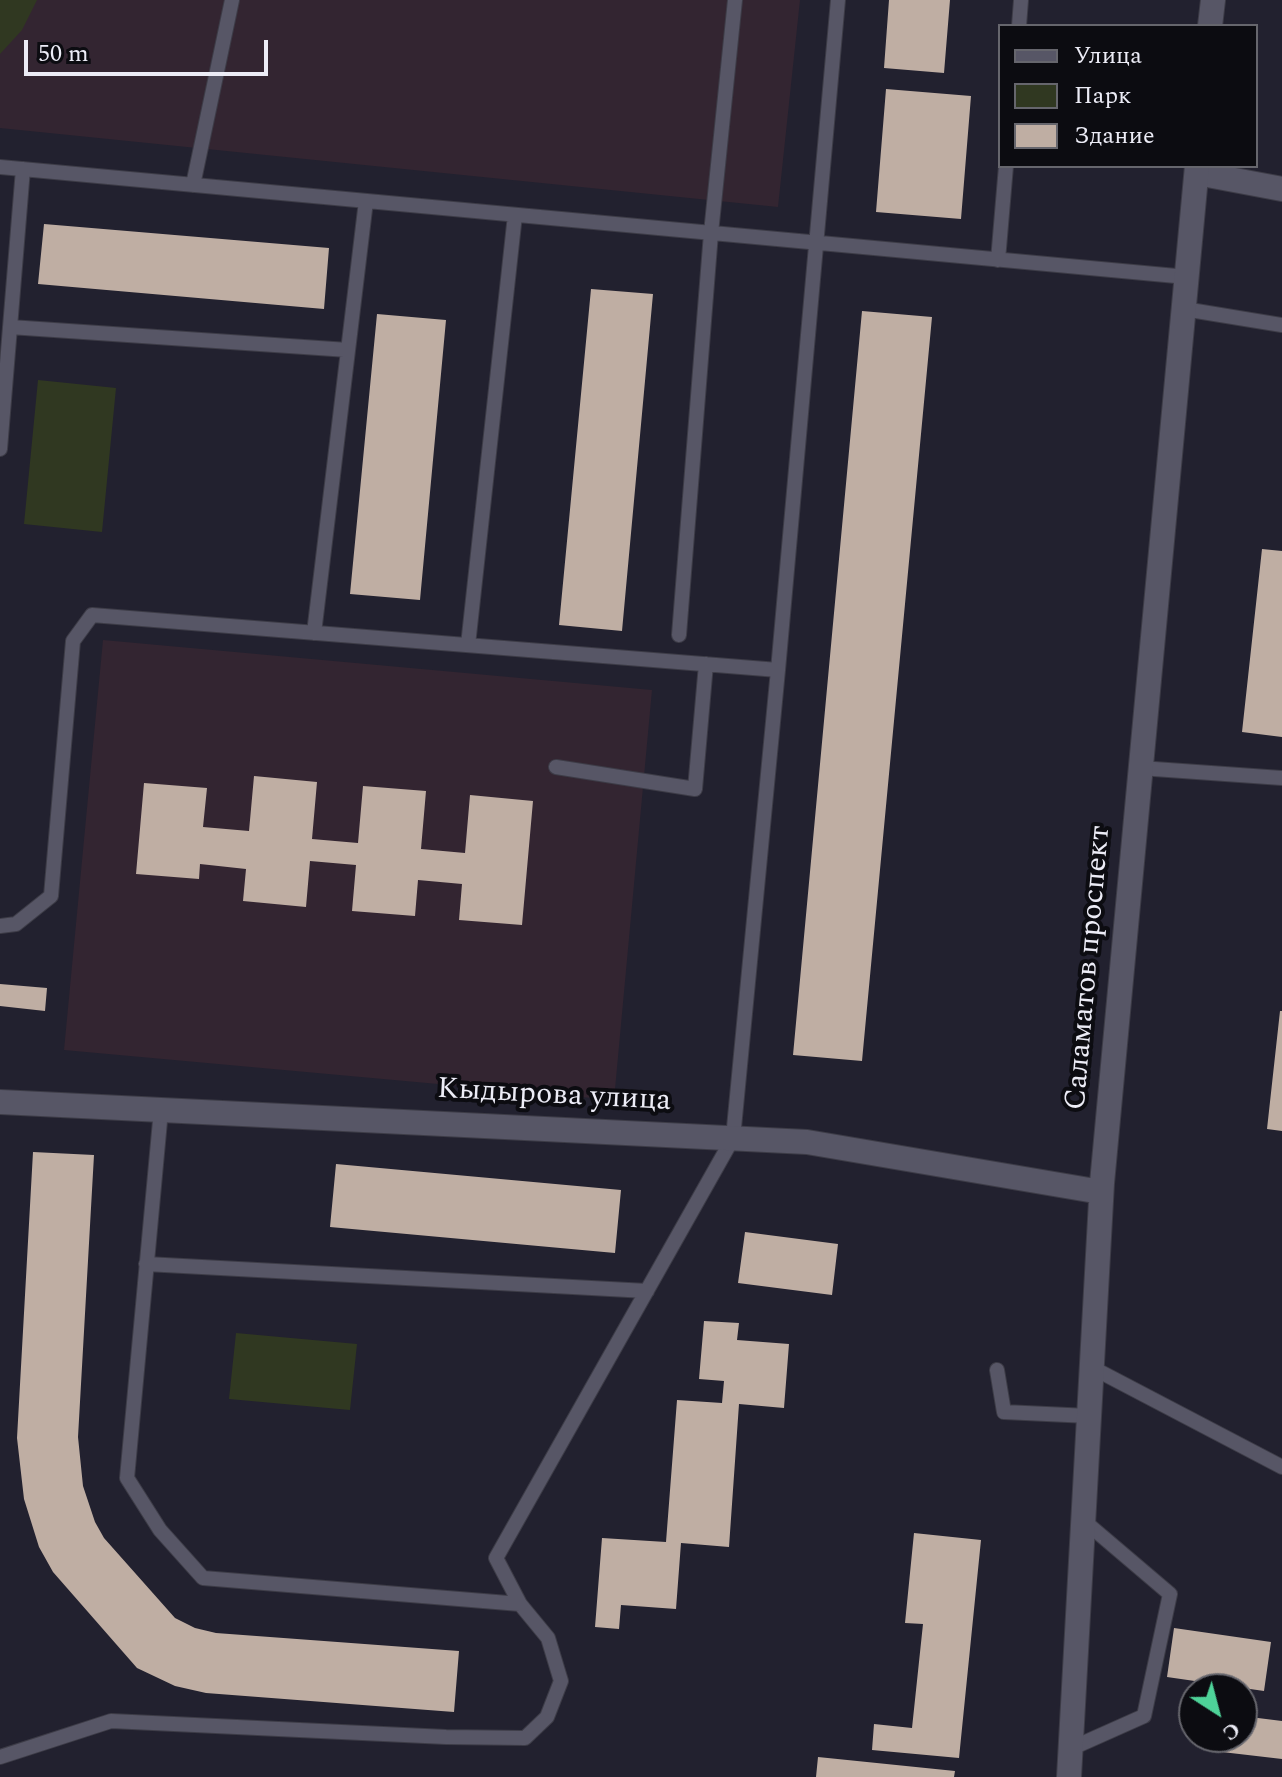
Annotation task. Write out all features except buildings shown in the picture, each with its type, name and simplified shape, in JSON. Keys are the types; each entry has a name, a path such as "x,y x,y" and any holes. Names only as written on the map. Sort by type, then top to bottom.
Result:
{"street":[{"path":"1210,24 1213,0"},
{"path":"1197,169 1282,189"},
{"name":"Саламатов проспект","path":"1069,1777 1101,1192 1197,169"},
{"name":"Кыдырова улица","path":"0,1102 807,1142 1101,1192"}],"lane":[{"path":"193,185 232,0"},
{"path":"679,635 711,233 735,0"},
{"path":"0,1757 111,1721 525,1738 547,1717 561,1681 548,1638 520,1604 496,1558 733,1138 838,0"},
{"path":"1019,24 1021,0"},
{"path":"0,167 1187,277"},
{"path":"998,260 1006,168"},
{"path":"0,449 23,169"},
{"path":"314,633 366,201"},
{"path":"468,645 515,215"},
{"path":"1184,309 1282,325"},
{"path":"10,327 348,350"},
{"path":"0,926 16,924 51,896 73,641 92,615 778,670"},
{"path":"556,767 695,789 706,664"},
{"path":"1140,768 1282,778"},
{"path":"161,1110 127,1478 160,1530 203,1578 520,1604"},
{"path":"146,1264 647,1291"},
{"path":"1091,1367 1282,1467"},
{"path":"997,1370 1004,1412 1089,1416"},
{"path":"1070,1749 1144,1716 1170,1594 1083,1520"}],"shaded area":[{"path":"0,0 800,0 778,207 0,128"},
{"path":"103,640 652,690 614,1100 64,1050"}],"green space":[{"path":"0,0 37,0 22,30 0,54"},
{"path":"38,380 116,388 102,532 24,524"},
{"path":"236,1333 357,1344 350,1410 229,1399"}]}
